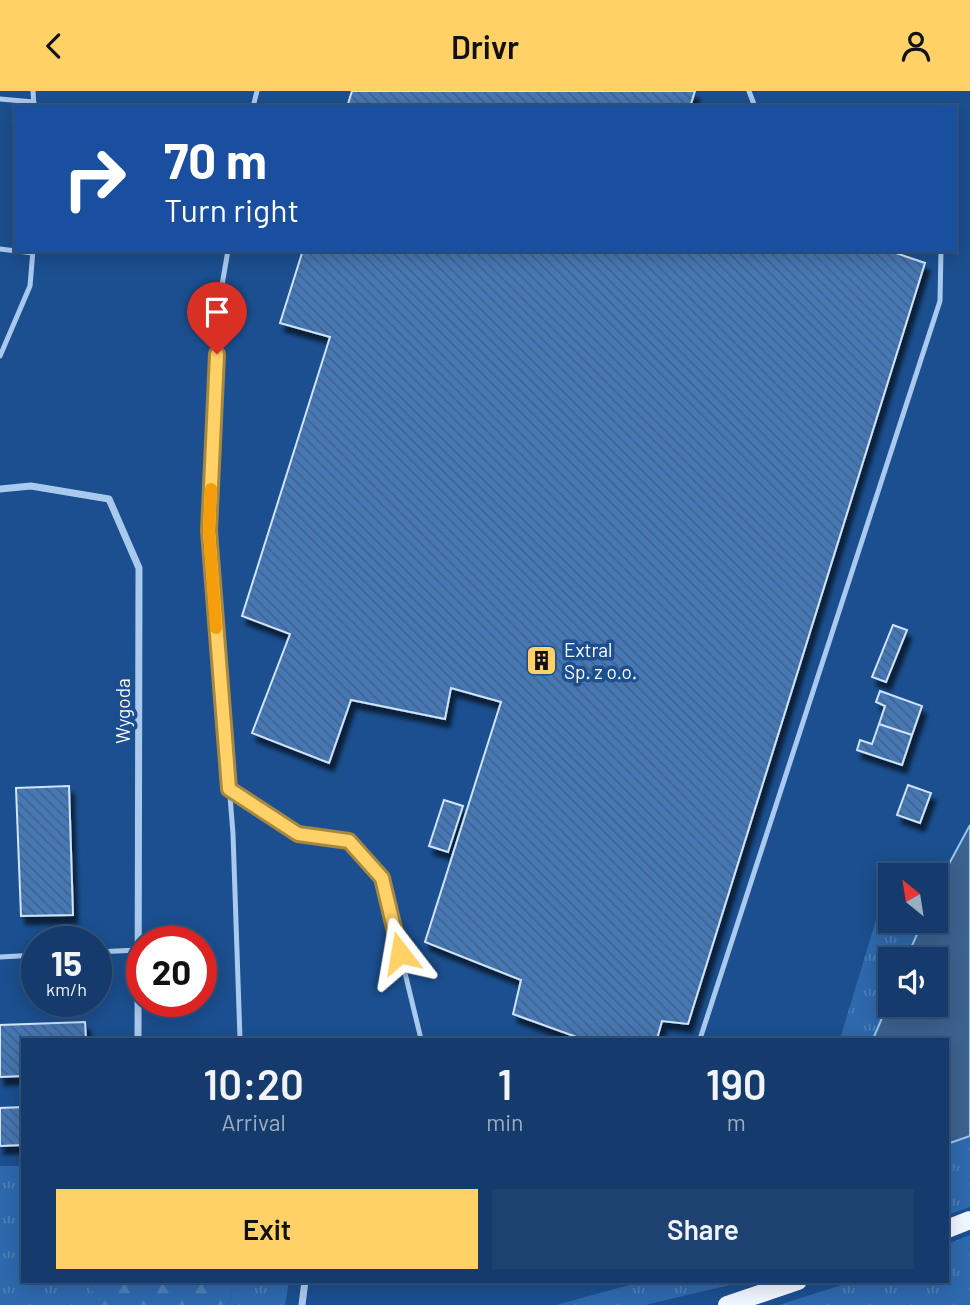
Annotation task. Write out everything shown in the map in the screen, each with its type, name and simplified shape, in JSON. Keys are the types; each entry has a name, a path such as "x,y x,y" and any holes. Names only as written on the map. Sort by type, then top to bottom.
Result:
{"main road":[{"path":"949,1228 970,1220"},
{"path":"727,1305 792,1283"}],"street":[{"name":"Wygoda","path":"0,489 30,486 109,499 139,568 138,926"},
{"name":"Wygoda","path":"138,1017 138,1038"},
{"path":"302,1305 305,1283"}],"lane":[{"path":"0,99 34,104 33,91"},
{"path":"0,356 30,286 33,252"},
{"path":"228,252 219,303 209,531 229,789 240,1038"},
{"path":"700,1038 940,301 941,252"},
{"path":"229,789 298,834 349,841 382,878 421,1038"},
{"path":"0,957 21,956"}],"green space":[{"path":"878,913 878,933 918,933 911,947 878,947 878,1017 882,1017 873,1038 840,1038"},
{"path":"970,1136 970,1207 949,1214 949,1143"},
{"path":"0,1166 21,1166 21,1283 90,1283 98,1305 0,1305"},
{"path":"970,1235 970,1305 779,1305 848,1283 949,1283 949,1243"},
{"path":"90,1283 234,1283 229,1305 98,1305"},
{"path":"234,1283 289,1283 285,1305 229,1305"},
{"path":"637,1283 738,1283 645,1305 556,1305"}],"shaded area":[{"path":"970,825 970,1136 949,1143 949,1038 873,1038 882,1017 948,1017 948,947 911,947 918,933 948,933 948,866"}],"building":[{"path":"352,91 695,91 691,105 348,105"},
{"name":"Extral Sp. z o.o.","path":"302,252 893,252 925,263 688,1024 662,1021 657,1038 579,1038 513,1014 521,980 425,942 501,702 451,688 445,719 351,700 329,763 252,733 290,634 242,616 330,337 280,323"},
{"path":"893,625 907,630 886,682 872,677"},
{"path":"880,691 922,706 912,735 879,724 885,706 876,702"},
{"path":"879,724 912,735 902,765 857,750 860,740 872,744"},
{"path":"908,785 931,793 920,823 897,815"},
{"path":"69,786 73,915 21,916 16,788"},
{"path":"444,800 463,806 448,852 429,846"},
{"path":"85,1022 86,1038 21,1038 21,1076 0,1077 0,1025"},
{"path":"21,1107 21,1145 0,1146 0,1108"}],"slow traffic":[{"path":"211,489 209,531 216,628"}],"place":[{"name":"Extral Sp. z o.o.","path":"541,661"}],"route":[{"path":"217,354 209,531 229,789 298,834 349,841 382,878 400,953"}]}
